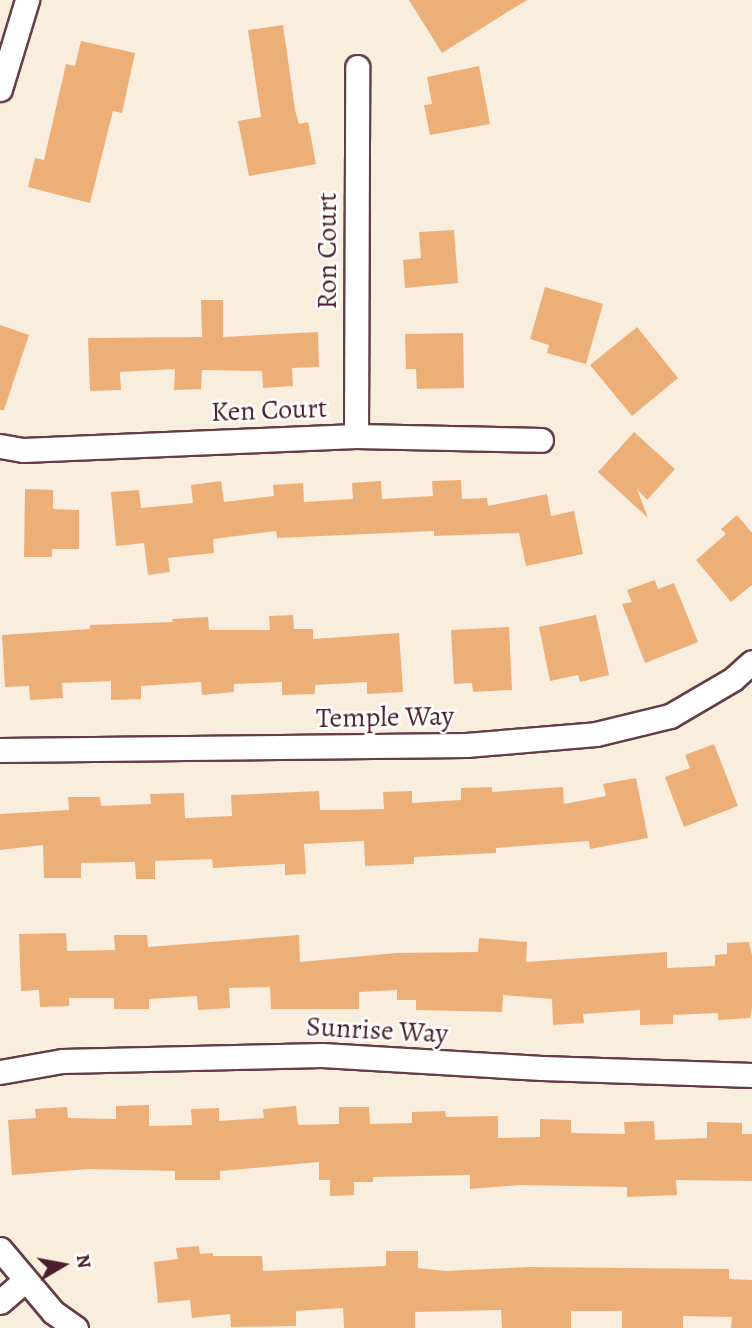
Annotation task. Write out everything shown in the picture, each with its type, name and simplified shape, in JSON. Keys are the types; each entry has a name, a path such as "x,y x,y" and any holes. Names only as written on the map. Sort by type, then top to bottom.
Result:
{"street":[{"path":"0,89 27,0"},
{"name":"Ron Court","path":"356,67 356,436"},
{"name":"Ken Court","path":"0,446 23,450 356,436 541,440"},
{"name":"Temple Way","path":"0,750 452,746 596,734 670,716 733,679 752,662"},
{"name":"Sunrise Way","path":"0,1072 62,1061 322,1055 542,1068 752,1075"},
{"path":"0,1249 24,1281 53,1312 76,1328"},
{"path":"0,1302 24,1281"}],"building":[{"path":"409,0 527,0 442,53"},
{"path":"283,25 295,110 299,124 308,122 316,164 249,176 238,121 261,117 248,30"},
{"path":"81,41 135,53 122,113 113,111 90,203 28,187 35,158 44,160 66,64 75,66"},
{"path":"479,66 490,124 430,135 424,105 432,104 427,77"},
{"path":"454,230 458,283 405,288 403,260 421,258 419,232"},
{"path":"545,287 603,304 586,364 547,353 549,345 530,339"},
{"path":"201,300 223,300 223,337 318,332 319,367 292,368 293,386 263,388 262,371 202,370 201,389 174,390 175,369 120,372 121,390 90,391 88,338 202,337"},
{"path":"0,325 29,335 4,410 0,410"},
{"path":"637,327 678,378 632,416 590,365"},
{"path":"463,333 464,388 417,389 416,369 406,369 405,334"},
{"path":"634,432 675,469 647,500 637,489 648,518 598,472"},
{"path":"461,480 462,499 487,498 488,506 547,494 551,516 574,511 583,554 526,566 519,533 434,536 434,531 277,538 276,531 213,539 214,553 168,558 170,572 148,575 144,543 116,546 111,492 139,490 141,508 193,503 191,485 221,481 224,502 274,496 273,485 303,483 304,502 353,499 352,483 381,481 382,499 433,496 432,481"},
{"path":"25,489 53,490 53,509 79,510 79,549 52,549 52,557 24,557"},
{"path":"737,515 752,533 752,585 731,602 696,560 726,534 721,529"},
{"path":"655,580 658,589 674,583 698,642 645,663 622,604 632,602 627,590"},
{"path":"293,615 294,629 313,629 313,639 399,633 403,692 367,694 367,682 315,685 315,694 282,695 282,682 234,684 234,692 202,695 201,682 141,686 141,699 111,700 111,681 62,683 63,698 30,700 29,686 5,687 2,635 90,629 90,625 173,622 172,619 208,617 209,630 270,630 269,616"},
{"path":"596,615 609,675 580,682 578,675 550,681 539,627"},
{"path":"509,627 512,690 473,692 472,683 454,684 451,630"},
{"path":"714,744 738,806 684,827 665,777 690,768 685,755"},
{"path":"636,778 648,838 590,849 589,841 496,848 496,853 414,857 414,864 365,866 364,841 304,844 306,874 285,875 285,864 213,868 212,859 155,861 155,879 136,879 135,862 81,863 81,878 44,878 43,845 0,850 0,814 69,810 68,797 100,797 101,806 151,804 150,794 184,793 185,818 232,816 231,795 319,791 320,810 384,809 383,792 412,791 412,803 461,800 461,788 492,787 492,792 563,787 564,804 606,796 603,784"},
{"path":"66,933 67,951 115,950 114,935 147,935 148,947 299,935 300,962 396,953 478,952 479,938 527,942 526,962 667,952 667,968 715,966 715,955 727,954 727,943 749,942 752,955 752,1008 750,1018 718,1020 718,1013 673,1015 673,1024 640,1025 640,1010 583,1014 584,1023 553,1025 552,999 503,995 502,1012 416,1010 416,1000 397,1000 397,990 359,992 359,1009 271,1009 270,987 229,988 230,1008 198,1010 197,996 149,999 149,1009 114,1009 114,998 69,998 69,1006 40,1007 39,990 21,991 19,934"},
{"path":"149,1105 149,1126 192,1125 191,1109 219,1108 219,1121 264,1118 263,1109 296,1106 298,1125 339,1124 339,1107 369,1107 370,1124 412,1123 412,1112 445,1111 446,1117 498,1116 498,1138 540,1137 540,1119 571,1120 571,1133 625,1134 624,1122 654,1121 655,1140 707,1138 707,1122 742,1123 742,1134 752,1134 752,1181 676,1180 677,1195 627,1197 627,1187 519,1185 470,1189 470,1175 373,1177 373,1182 354,1182 354,1195 330,1196 330,1180 319,1180 319,1162 220,1171 220,1180 175,1180 175,1171 89,1169 12,1175 8,1120 36,1118 35,1109 67,1107 68,1118 116,1119 116,1106"},
{"path":"199,1246 200,1254 262,1256 263,1271 386,1266 386,1251 418,1251 418,1268 446,1271 529,1267 729,1269 729,1279 752,1280 752,1328 731,1328 732,1317 683,1316 683,1328 622,1328 622,1311 571,1311 571,1328 502,1328 501,1310 415,1312 415,1328 344,1328 343,1308 296,1311 296,1326 231,1327 230,1314 192,1318 190,1300 158,1303 154,1262 178,1259 176,1248"}]}
